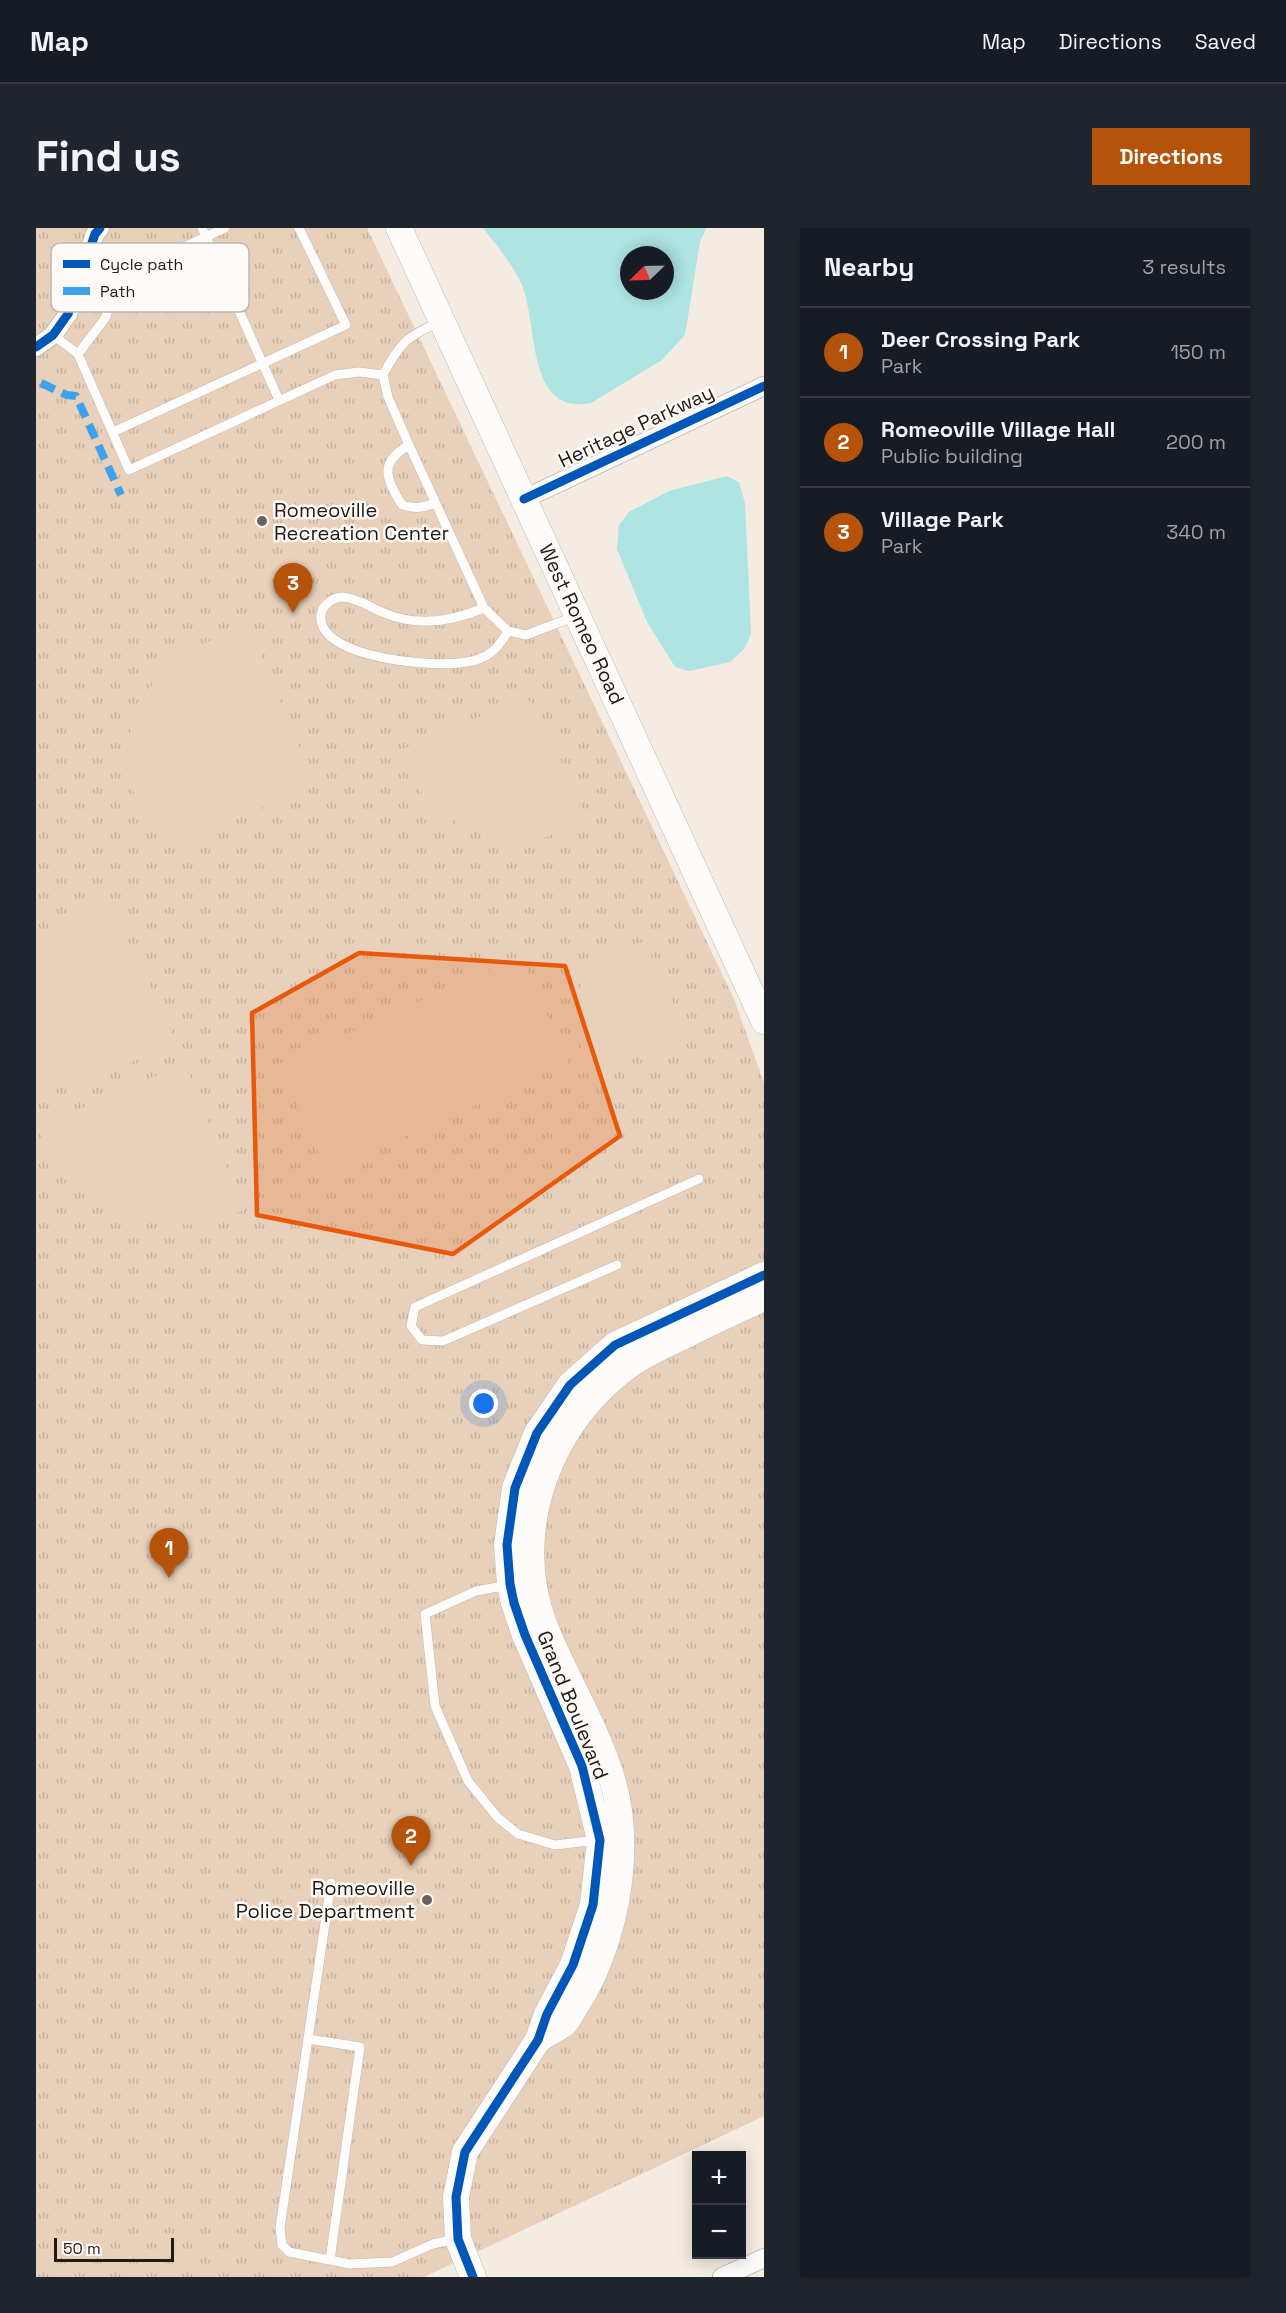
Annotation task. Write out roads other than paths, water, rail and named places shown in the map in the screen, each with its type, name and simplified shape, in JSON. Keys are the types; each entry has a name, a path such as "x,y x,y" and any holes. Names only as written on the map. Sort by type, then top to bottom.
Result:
{"street":[{"path":"92,243 100,228"},
{"name":"West Romeo Road","path":"399,228 764,1021"},
{"path":"36,348 53,335 69,312"},
{"name":"Heritage Parkway","path":"524,499 762,394"},
{"name":"Grand Boulevard","path":"473,2277 458,2239 456,2197 465,2152 538,2040 547,2014 573,1965 593,1905 610,1838 582,1766 525,1635 522,1582 507,1545 515,1488 537,1433 570,1385 615,1345 764,1275"},
{"name":"Grand Boulevard","path":"522,1582 531,1567 531,1531 540,1488 555,1451 575,1418 605,1386 634,1362 764,1298"},
{"path":"730,2275 764,2258"}],"lane":[{"path":"184,243 203,233 225,228"},
{"path":"113,432 346,325 299,228"},
{"path":"78,354 107,312"},
{"path":"239,312 279,400"},
{"path":"443,320 410,335 394,354 383,375 388,397 435,503 484,608 508,631 526,635 578,615"},
{"path":"53,335 78,354 129,470 335,375 359,372 383,375"},
{"path":"409,446 390,458 386,468 392,488 402,505 423,508 435,503"},
{"path":"484,608 464,616 441,621 411,621 384,613 357,600 342,597 330,601 323,608 320,617 322,627 331,638 351,648 387,659 415,663 466,662 480,658 498,649 508,631"},
{"path":"617,1265 443,1341 422,1340 411,1326 415,1307 699,1179"},
{"path":"522,1582 476,1591 424,1614 435,1707 468,1781 498,1818 518,1834 555,1845 610,1838"},
{"path":"331,1883 280,2228 282,2245 290,2252 350,2264 392,2262 433,2244 458,2239"},
{"path":"308,2039 360,2047 330,2260"}],"water":[{"path":"483,228 706,228 700,242 685,335 662,360 591,403 570,403 555,396 545,382 538,364 522,285 509,262"},
{"path":"727,476 739,482 745,503 751,634 744,649 730,662 689,671 675,667 647,622 617,549 619,525 629,512 669,491"}],"place":[{"name":"Romeoville Recreation Center","path":"262,521"},
{"name":"Village Park","path":"293,613"},
{"name":"Deer Crossing Park","path":"169,1578"},
{"name":"Romeoville Village Hall","path":"411,1866"},
{"name":"Romeoville Police Department","path":"427,1900"}]}
